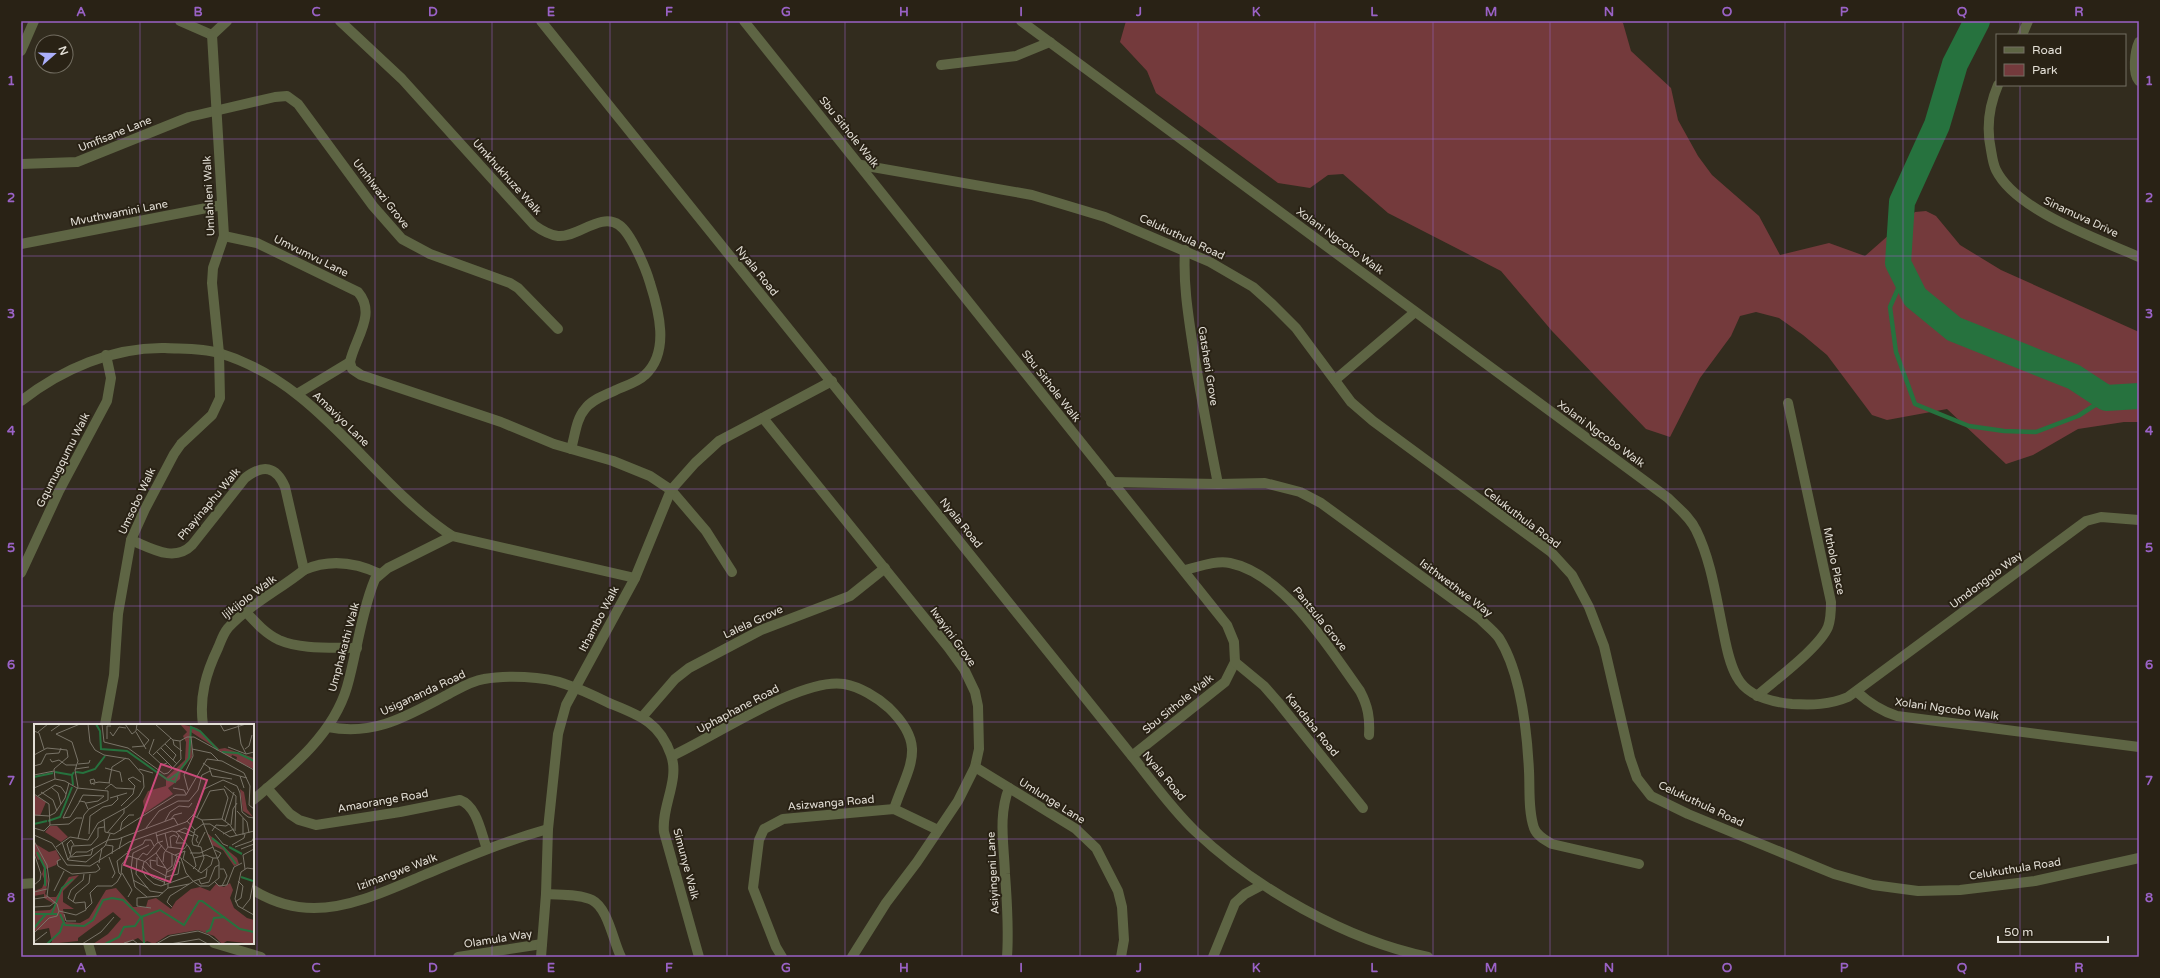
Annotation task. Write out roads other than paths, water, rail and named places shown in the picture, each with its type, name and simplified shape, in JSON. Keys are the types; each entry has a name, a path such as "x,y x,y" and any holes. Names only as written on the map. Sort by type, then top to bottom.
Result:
{"street":[{"path":"21,51 34,21"},
{"path":"180,21 212,35 227,21"},
{"name":"Umkhukhuze Walk","path":"340,21 402,79 534,225 542,230 558,236 570,234 599,223 614,222 622,227 646,269 660,324 658,354 651,369 644,376 597,400 585,409 579,421 571,449"},
{"name":"Nyala Road","path":"541,21 1193,830 1224,857 1262,885 1336,924 1405,955 1428,957"},
{"name":"Sbu Sithole Walk","path":"744,21 861,165 1111,482 1185,570 1227,625 1234,642 1236,662 1225,682 1132,756"},
{"name":"Xolani Ngcobo Walk","path":"1021,21 1668,498 1685,514 1696,530 1704,554 1727,649 1737,677 1747,689 1757,696 1788,703 1817,705 1841,700 1858,692 1870,704 1884,712 1897,716 2139,747"},
{"path":"2022,34 2028,21"},
{"name":"Umlahleni Walk","path":"212,35 224,236 213,268 212,284 219,353"},
{"path":"941,65 1016,56 1050,42"},
{"path":"2139,42 2135,63 2137,78 2139,81"},
{"name":"Sinamuva Drive","path":"1998,86 1991,100 1987,135 1996,170 2012,192 2039,211 2139,257"},
{"name":"Umhlwazi Grove","path":"216,111 275,97 282,96 291,98 298,104 389,227 402,239 443,259 510,283 558,329"},
{"name":"Umfisane Lane","path":"21,164 77,162 189,117 216,111"},
{"name":"Celukuthula Road","path":"861,165 1032,195 1105,216 1185,250 1210,262 1253,287 1296,328 1351,402 1373,421 1551,552 1572,575 1590,607 1604,646 1630,758 1638,778 1651,796 1695,817 1834,874 1873,885 1918,890 1960,890 2035,880 2139,858"},
{"name":"Mvuthwamini Lane","path":"21,244 222,205"},
{"name":"Umvumvu Lane","path":"224,236 257,243 358,292 367,306 365,319 350,362"},
{"name":"Gatsheni Grove","path":"1185,250 1183,274 1189,321 1202,405 1218,484"},
{"path":"1335,380 1415,312"},
{"name":"Amaviyo Lane","path":"21,401 38,387 106,355 152,348 181,348 219,353 264,372 283,382 330,422 427,520 452,536 635,578"},
{"name":"Umsobo Walk","path":"105,724 114,675 118,614 131,540 145,509 174,454 181,444 206,422 215,409 220,398 219,353"},
{"name":"Gqumugqumu Walk","path":"21,573 59,491 107,401 111,378 106,355"},
{"path":"297,394 350,362 352,369 361,375 501,422 554,444 613,461 650,476 671,490 706,531 732,572"},
{"name":"Ithambo Walk","path":"541,957 546,894 548,829 558,734 566,705 635,578 671,490 699,458 719,441 832,381"},
{"name":"Mtholo Place","path":"1757,696 1818,642 1828,626 1830,615 1831,602 1788,403"},
{"name":"Iwayini Grove","path":"763,418 885,568 964,669 975,692 980,722 979,749 975,767 958,802 886,903 852,957"},
{"name":"Phayinaphu Walk","path":"131,540 168,554 182,553 192,545 245,478 254,471 264,469 273,470 280,476 285,487 304,570"},
{"name":"Isithwethwe Way","path":"1111,482 1218,484 1264,483 1300,492 1321,503 1480,619 1498,636 1506,650 1513,670 1522,708 1528,752 1530,806 1535,829 1542,839 1552,844 1639,864"},
{"name":"Umdongolo Way","path":"1858,692 2086,521 2101,517 2139,520"},
{"path":"380,574 452,536"},
{"name":"Pantsula Grove","path":"1185,570 1228,562 1256,574 1289,598 1360,691 1366,703 1370,718 1369,735"},
{"name":"Ijikijolo Walk","path":"203,724 201,710 203,687 214,657 226,630 246,612 304,570 325,563 336,563 361,567 380,574"},
{"name":"Lalela Grove","path":"643,716 675,679 689,668 761,630 850,596 885,568"},
{"name":"Umphakathi Walk","path":"254,799 328,727 346,688 371,588 375,579 380,574"},
{"path":"246,612 265,632 280,641 303,646 357,648"},
{"name":"Kandaba Road","path":"1236,662 1264,686 1278,702 1363,808"},
{"name":"Usigananda Road","path":"328,727 356,730 378,727 403,718 455,691 483,679 539,679 564,683 575,688"},
{"name":"Uphaphane Road","path":"672,756 696,745 777,701 818,685 843,684 857,688 886,706 910,735 912,742 911,758 894,810"},
{"name":"Simunye Walk","path":"575,688 643,716 660,732 672,756 673,775 664,816 664,832 699,957"},
{"name":"Umlunge Lane","path":"975,767 1076,829 1096,848 1118,891 1122,907 1124,934 1121,957"},
{"name":"Amaorange Road","path":"267,788 290,814 299,820 316,825 400,812 460,800 468,804 473,811 487,849"},
{"name":"Asiyingeni Lane","path":"1007,957 1006,882 1002,810 1009,788"},
{"name":"Asizwanga Road","path":"782,957 753,888 759,840 764,829 783,819 894,810 938,830"},
{"name":"Izimangwe Walk","path":"254,890 292,906 316,908 360,900 379,894 487,849 548,829"},
{"path":"21,884 34,883"},
{"path":"1213,957 1235,903 1245,894 1262,885"},
{"path":"546,894 587,898 599,904 604,912 621,957"},
{"path":"88,944 92,957"},
{"path":"217,944 261,957"},
{"name":"Olamula Way","path":"458,957 542,944"}],"waterway":[{"path":"1977,21 1955,64 1937,125 1902,202 1898,263 1915,297 1954,329 2074,377 2106,398 2139,396"},
{"path":"1904,275 1890,307 1896,352 1915,404 1969,426 2004,431 2036,432 2078,416 2106,398"}]}
